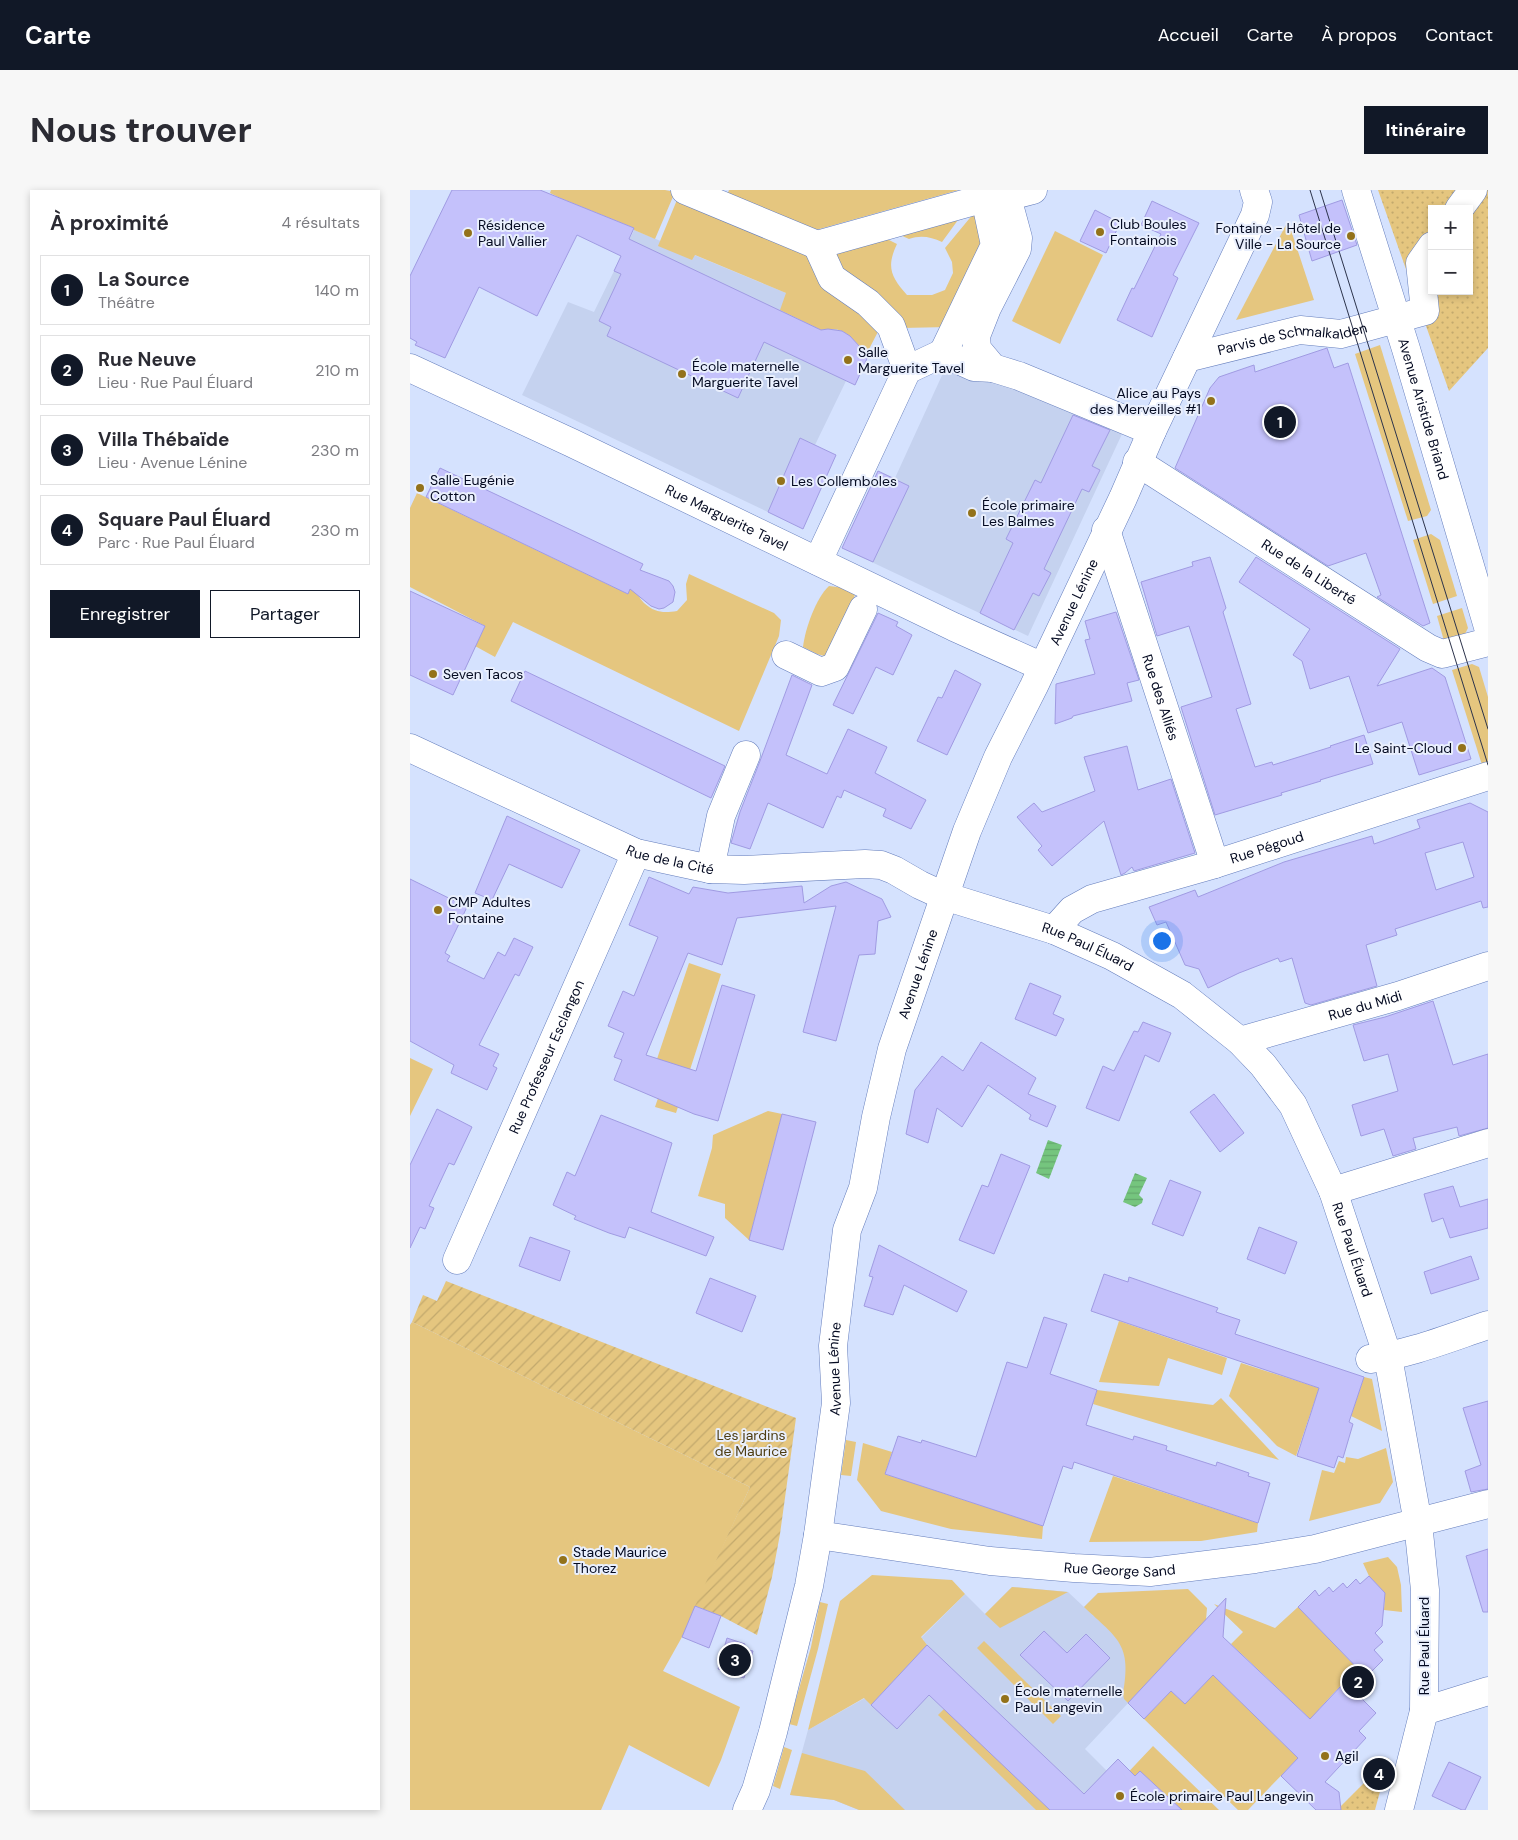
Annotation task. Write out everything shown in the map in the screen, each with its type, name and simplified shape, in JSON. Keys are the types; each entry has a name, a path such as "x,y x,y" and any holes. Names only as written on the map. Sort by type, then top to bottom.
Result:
{"street":[{"path":"685,190 818,245 999,195 1033,190"},
{"name":"Avenue Lénine","path":"747,1810 756,1790 773,1732 809,1586 836,1403 834,1346 847,1230 863,1188 876,1117 892,1049 944,896 998,757 1043,667 1137,462 1256,214 1258,202 1254,190"},
{"name":"Avenue Aristide Briand","path":"1356,190 1406,349 1488,627"},
{"path":"1461,205 1473,190"},
{"path":"818,561 907,370 943,353 995,245 999,195"},
{"path":"992,368 977,349 976,336 987,308 1017,249 1018,238 999,195"},
{"path":"818,245 832,278 868,303 891,326 907,370"},
{"name":"Parvis de Schmalkalden","path":"1187,358 1300,330 1341,334 1425,311 1420,262 1429,250"},
{"path":"943,353 974,367 992,368 1020,376 1152,431"},
{"name":"Rue Marguerite Tavel","path":"410,368 572,443 954,627 1043,667"},
{"name":"Rue de la Liberté","path":"1137,462 1428,648 1442,654 1488,642"},
{"name":"Rue des Alliés","path":"1106,530 1214,864"},
{"path":"786,654 821,672 836,667 863,609"},
{"name":"Rue de la Cité","path":"410,748 636,853 710,870 881,865 944,896"},
{"path":"710,870 722,816 746,755"},
{"name":"Rue Pégoud","path":"1054,930 1072,910 1092,900 1214,864 1488,776"},
{"name":"Rue Professeur Esclangon","path":"457,1260 636,853"},
{"name":"Rue Paul Éluard","path":"944,896 1054,930 1112,956 1182,995 1240,1041 1263,1065 1293,1105 1333,1191 1378,1358 1418,1523 1425,1590 1424,1711 1399,1810"},
{"name":"Rue du Midi","path":"1240,1041 1398,996 1488,966"},
{"path":"1333,1191 1488,1143"},
{"path":"1378,1358 1488,1325"},
{"name":"Rue George Sand","path":"818,1535 990,1561 1150,1572 1315,1549 1488,1504"},
{"path":"1424,1711 1488,1691"}],"shaded area":[{"name":"École maternelle Marguerite Tavel","path":"634,230 786,293 842,320 818,367 846,381 815,445 800,438 768,512 522,395 568,302 594,312"},
{"name":"École primaire Les Balmes","path":"949,360 1122,434 1028,636 842,548 878,471 895,478"},
{"path":"1048,1140 1062,1145 1049,1179 1036,1173"},
{"path":"1135,1173 1147,1178 1139,1195 1143,1199 1142,1203 1135,1207 1123,1202"},
{"name":"École maternelle Paul Langevin","path":"1012,1587 1068,1592 1084,1607 1098,1593 1117,1611 1206,1620 1085,1749 1118,1782 1151,1810 859,1810 834,1800 790,1795 808,1730 865,1698 871,1705 924,1640 921,1638 965,1594 985,1614"}],"green space":[{"path":"551,190 665,190 675,192 655,239 634,230 634,228 560,198 550,193"},
{"path":"729,190 959,190 816,230 727,195"},
{"path":"1378,190 1488,190 1488,348 1449,391"},
{"path":"679,195 805,247 882,324 868,351 844,332 831,329 821,330 780,310 786,293 695,255 692,260 658,246"},
{"path":"966,209 942,242 926,237 909,239 889,230"},
{"path":"974,213 991,243 948,327 902,328 856,288 828,251 887,239 897,244 891,265 897,283 907,295 932,295 945,290 953,273 952,262 945,248"},
{"path":"1288,221 1314,300 1236,320"},
{"path":"1055,231 1103,255 1060,344 1012,321"},
{"path":"1380,345 1431,510 1427,516 1408,521 1355,354"},
{"path":"417,493 628,594 631,587 644,603 656,610 664,612 677,611 687,600 686,584 689,574 774,613 781,620 779,636 739,731 513,622 495,657 475,646 485,626 410,587 410,508"},
{"path":"1431,534 1440,540 1457,596 1433,604 1413,540"},
{"path":"829,586 845,588 855,595 828,657 803,647 812,614 824,591"},
{"path":"1462,608 1468,628 1465,634 1444,641 1437,616"},
{"path":"1472,664 1479,667 1488,697 1488,767 1483,768 1452,670"},
{"path":"689,963 721,974 676,1113 655,1107 670,1063 657,1059"},
{"path":"410,1058 433,1069 410,1116"},
{"path":"768,1111 782,1114 749,1240 725,1218 725,1204 698,1196 712,1148 713,1135"},
{"name":"Les jardins de Maurice","path":"446,1281 796,1418 780,1534 772,1577 757,1635 721,1616 695,1606 750,1487 412,1322 423,1295 437,1301"},
{"path":"1119,1321 1227,1358 1222,1375 1168,1358 1159,1386 1099,1382"},
{"name":"Stade Maurice Thorez","path":"412,1322 750,1487 682,1637 663,1671 740,1707 709,1787 629,1745 601,1810 410,1810 410,1325"},
{"path":"1241,1363 1319,1388 1296,1456 1277,1446 1229,1396"},
{"path":"1364,1377 1372,1379 1382,1431 1351,1416"},
{"path":"1097,1390 1213,1405 1221,1398 1279,1460 1093,1404"},
{"path":"846,1440 856,1442 851,1476 841,1475"},
{"path":"863,1443 892,1452 885,1474 1043,1526 1042,1539 951,1529 881,1511 857,1480"},
{"path":"1386,1448 1393,1482 1380,1503 1309,1521 1322,1470 1334,1473 1339,1461 1345,1463 1346,1457 1358,1459"},
{"path":"1113,1476 1258,1523 1257,1532 1201,1541 1089,1542"},
{"path":"1388,1557 1397,1567 1401,1585 1402,1612 1384,1610 1385,1593 1369,1576 1363,1563"},
{"path":"872,1575 952,1580 965,1594 921,1637 927,1645 871,1705 864,1698 808,1730 840,1601"},
{"path":"1012,1587 1068,1592 1000,1628 985,1614"},
{"path":"1188,1589 1207,1608 1206,1620 1128,1703 1124,1699 1123,1694 1125,1664 1124,1653 1120,1644 1114,1635 1084,1607 1098,1593"},
{"path":"820,1602 828,1604 797,1726 789,1724 811,1647"},
{"path":"1214,1604 1275,1628 1298,1607 1357,1668 1319,1709 1324,1732 1231,1644 1243,1632"},
{"path":"984,1641 1061,1716 1053,1724 977,1648"},
{"path":"1213,1675 1298,1758 1248,1810 1238,1810 1144,1719 1171,1691 1185,1704"},
{"path":"945,1708 1050,1810 1036,1810 938,1715"},
{"path":"1153,1746 1219,1810 1182,1810 1140,1771 1126,1787 1119,1782"},
{"path":"784,1747 792,1750 780,1789 773,1786"},
{"path":"802,1753 865,1771 905,1810 859,1810 834,1800 790,1795"},
{"path":"1389,1758 1375,1810 1337,1810"}],"building":[{"path":"452,190 540,190 634,228 629,239 821,330 842,331 850,336 860,347 870,352 855,385 764,342 738,398 607,336 611,327 599,321 621,274 614,271 621,256 577,235 537,316 479,287 445,358 415,345 417,342 410,338 410,276"},
{"path":"1342,200 1357,245 1312,261 1299,215"},
{"path":"1152,201 1199,223 1173,275 1178,278 1152,337 1117,320 1161,234 1141,225"},
{"name":"Club Boules Fontainois","path":"1095,210 1120,223 1106,253 1080,241"},
{"path":"1327,348 1334,368 1348,363 1430,623 1423,626 1377,597 1381,595 1366,553 1328,566 1175,468 1210,388 1219,377 1254,365 1255,372"},
{"path":"1073,415 1110,430 1092,466 1100,470 1089,492 1082,489 1044,569 1051,573 1039,596 1033,593 1014,630 980,613 1013,543 1006,539 1035,480 1041,483"},
{"path":"800,438 836,455 803,529 768,512"},
{"path":"440,468 643,564 640,570 669,581 673,586 675,592 673,602 659,609 651,606 630,589 628,594 426,497"},
{"path":"878,471 909,486 873,562 842,548"},
{"path":"1210,557 1226,608 1223,612 1251,704 1236,709 1255,767 1272,762 1273,765 1364,735 1373,764 1281,793 1282,795 1215,815 1181,707 1212,697 1189,626 1157,636 1141,582 1193,566 1192,562"},
{"path":"1256,557 1400,649 1377,686 1432,668 1445,677 1471,759 1419,775 1402,722 1368,733 1349,676 1310,689 1302,661 1293,655 1310,629 1239,582"},
{"path":"410,591 485,626 453,695 410,675"},
{"path":"1116,612 1139,680 1127,683 1132,701 1073,716 1055,724 1056,684 1095,674 1085,640 1090,639 1085,621"},
{"path":"878,613 898,622 896,626 912,635 893,675 876,667 853,714 833,705"},
{"path":"955,670 981,684 947,755 917,741 938,697 942,698"},
{"path":"525,671 725,766 711,798 511,701"},
{"path":"792,675 812,685 786,755 827,774 848,729 887,747 875,773 926,800 911,829 883,816 886,809 844,790 841,798 837,796 823,828 768,803 750,849 731,843 740,812"},
{"path":"1127,746 1138,790 1171,779 1195,853 1134,871 1132,867 1121,875 1104,821 1052,866 1038,850 1042,846 1017,817 1034,803 1042,812 1095,791 1084,757"},
{"path":"1470,803 1488,812 1488,907 1483,908 1481,901 1395,929 1397,935 1366,945 1377,986 1311,1005 1305,1003 1292,958 1280,962 1278,958 1239,973 1208,988 1199,969 1185,965 1166,922 1157,925 1149,907 1195,890 1198,897 1284,862 1372,836 1374,844 1420,828 1417,820","holes":["1463,842 1474,877 1436,890 1425,853"]},
{"path":"507,816 580,850 562,888 509,864 492,900 475,893"},
{"path":"649,877 689,894 693,887 728,893 802,886 804,903 831,886 846,882 882,899 891,917 878,921 875,954 859,955 836,1041 803,1032 836,906 737,918 722,965 688,953 646,1055 696,1071 722,985 755,995 718,1121 694,1114 614,1080 622,1060 614,1057 624,1033 608,1026 623,991 634,996 658,937 629,925"},
{"path":"410,879 467,907 445,953 450,956 447,961 484,979 498,952 505,956 514,938 533,947 519,976 515,974 479,1045 499,1054 493,1066 497,1068 487,1090 451,1073 454,1065 410,1041"},
{"path":"1030,983 1061,996 1053,1014 1064,1019 1056,1036 1015,1019"},
{"path":"1433,1001 1453,1065 1488,1054 1488,1128 1459,1136 1457,1127 1413,1138 1416,1149 1393,1156 1384,1129 1361,1136 1352,1105 1398,1091 1388,1054 1364,1061 1353,1025 1385,1017"},
{"path":"1143,1022 1171,1033 1159,1062 1145,1055 1119,1121 1086,1108 1103,1066 1114,1071 1134,1031 1138,1032"},
{"path":"981,1042 1036,1078 1028,1094 1056,1106 1047,1127 1029,1119 1031,1115 988,1085 962,1127 937,1108 928,1143 906,1134 915,1090 942,1056 963,1071"},
{"path":"1214,1094 1244,1133 1220,1152 1190,1112"},
{"path":"437,1109 472,1127 454,1165 449,1163 429,1206 434,1208 425,1229 420,1227 410,1248 410,1165"},
{"path":"782,1114 816,1122 783,1250 749,1240"},
{"path":"601,1115 672,1143 651,1212 714,1237 706,1256 629,1227 625,1238 609,1233 574,1219 576,1216 553,1205 567,1172 575,1176"},
{"path":"1001,1154 1030,1166 994,1254 959,1240 982,1185 988,1187"},
{"path":"1170,1180 1201,1192 1183,1236 1152,1224"},
{"path":"1453,1186 1460,1207 1488,1199 1488,1228 1450,1238 1443,1218 1432,1222 1424,1194"},
{"path":"1259,1227 1297,1242 1285,1274 1247,1259"},
{"path":"530,1237 570,1251 560,1281 519,1266"},
{"path":"879,1245 967,1291 957,1312 904,1285 893,1315 864,1306 873,1277 869,1276"},
{"path":"1471,1256 1479,1279 1431,1294 1424,1272"},
{"path":"1104,1274 1128,1282 1129,1277 1218,1308 1216,1312 1240,1320 1235,1334 1364,1377 1349,1422 1353,1424 1343,1458 1338,1456 1334,1468 1297,1456 1319,1388 1091,1311"},
{"path":"710,1278 756,1296 742,1332 696,1313"},
{"path":"1044,1317 1067,1324 1050,1374 1097,1390 1086,1425 1133,1440 1134,1436 1167,1446 1166,1450 1216,1466 1217,1462 1249,1473 1248,1476 1270,1483 1258,1523 1074,1462 1072,1469 1063,1466 1043,1526 885,1474 898,1436 921,1443 922,1440 976,1457 1007,1362 1027,1368"},
{"path":"1488,1401 1488,1489 1471,1492 1465,1471 1481,1465 1463,1408"},
{"path":"1488,1549 1488,1612 1483,1612 1466,1556"},
{"path":"1369,1576 1385,1593 1382,1626 1375,1633 1383,1642 1374,1650 1383,1660 1366,1677 1298,1607 1315,1590 1319,1596 1329,1587 1333,1592 1343,1583 1347,1588 1356,1579 1360,1584"},
{"path":"1226,1598 1223,1637 1310,1719 1357,1669 1372,1683 1359,1696 1376,1713 1359,1731 1366,1738 1325,1782 1339,1792 1341,1810 1316,1810 1281,1776 1298,1758 1213,1675 1185,1704 1171,1691 1144,1719 1128,1703"},
{"path":"695,1606 721,1616 709,1648 682,1637"},
{"path":"1044,1631 1067,1653 1086,1634 1110,1658 1068,1701 1020,1655"},
{"path":"727,1638 745,1644 744,1649 753,1651 744,1678 718,1669"},
{"path":"927,1645 1084,1794 1118,1759 1135,1776 1140,1771 1182,1810 1050,1810 929,1695 897,1729 871,1705"},
{"path":"1449,1762 1481,1777 1465,1810 1432,1796"}],"tram line":[{"path":"1310,190 1488,765"},
{"path":"1320,190 1488,729"}],"place":[{"name":"Club Boules Fontainois","path":"1100,232"},
{"name":"Résidence Paul Vallier","path":"468,233"},
{"name":"Fontaine - Hôtel de Ville - La Source","path":"1351,236"},
{"name":"Salle Marguerite Tavel","path":"848,360"},
{"name":"École maternelle Marguerite Tavel","path":"682,374"},
{"name":"Alice au Pays des Merveilles #1","path":"1211,401"},
{"name":"La Source","path":"1280,422"},
{"name":"Les Collemboles","path":"781,481"},
{"name":"Salle Eugénie Cotton","path":"420,488"},
{"name":"École primaire Les Balmes","path":"972,513"},
{"name":"Seven Tacos","path":"433,674"},
{"name":"Le Saint-Cloud","path":"1462,748"},
{"name":"CMP Adultes Fontaine","path":"438,910"},
{"name":"Stade Maurice Thorez","path":"563,1560"},
{"name":"Villa Thébaïde","path":"735,1660"},
{"name":"Rue Neuve","path":"1358,1682"},
{"name":"École maternelle Paul Langevin","path":"1005,1699"},
{"name":"Agil","path":"1325,1756"},
{"name":"Square Paul Éluard","path":"1379,1774"},
{"name":"École primaire Paul Langevin","path":"1120,1796"}]}
